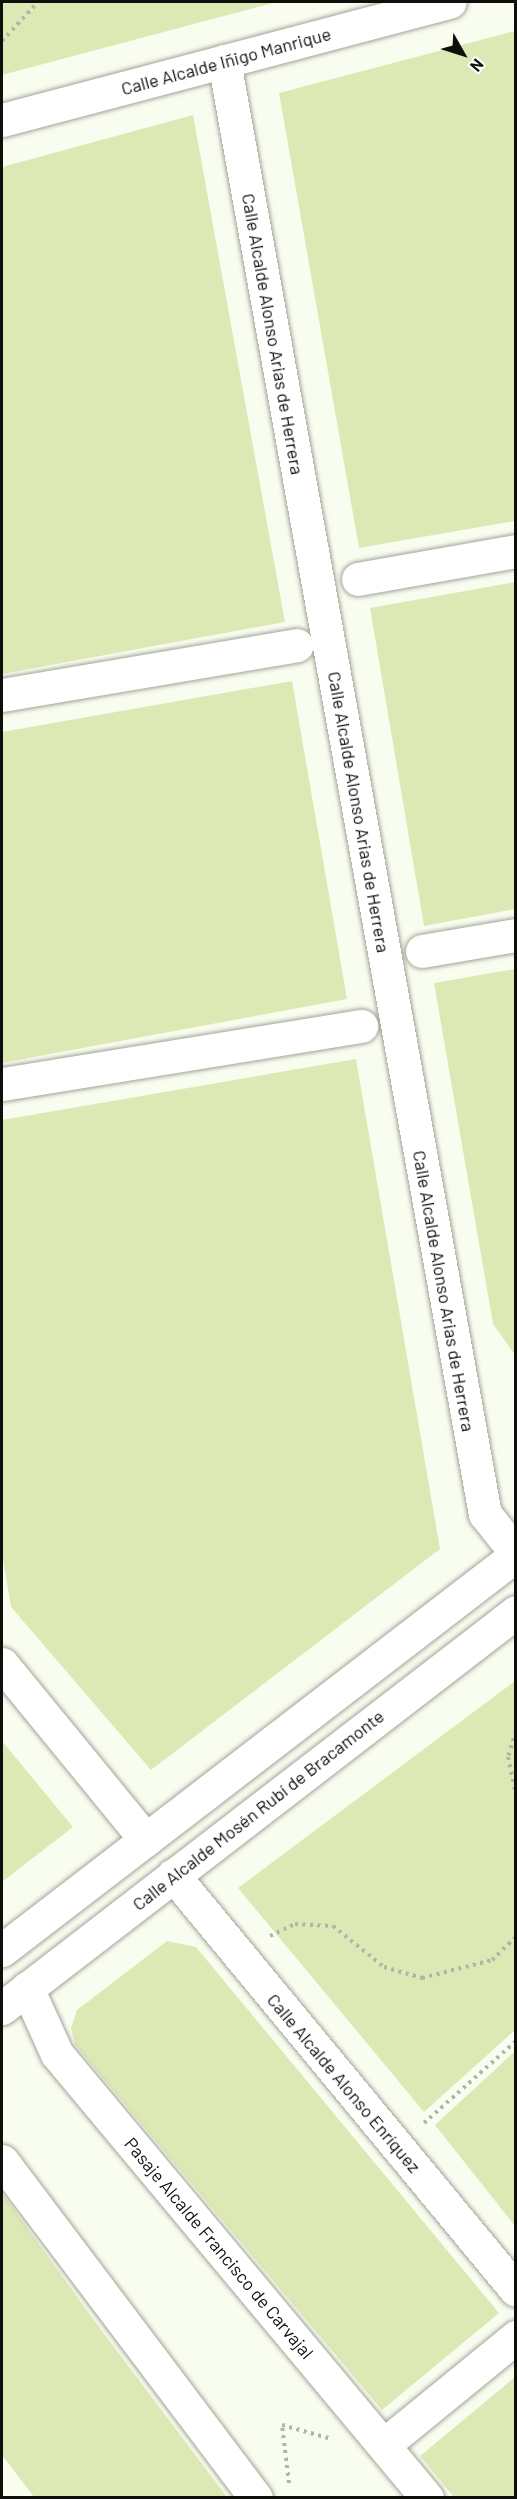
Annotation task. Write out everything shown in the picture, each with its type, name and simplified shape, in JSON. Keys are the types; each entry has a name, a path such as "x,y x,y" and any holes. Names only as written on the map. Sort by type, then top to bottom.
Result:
{"street":[{"name":"Calle Alcalde Iñigo Manrique","path":"2,120 450,2"},
{"name":"Calle Alcalde Alonso Arias de Herrera","path":"224,61 484,1514 516,1554"},
{"path":"358,579 516,551"},
{"path":"2,695 297,645"},
{"path":"422,951 516,935"},
{"path":"2,1084 361,1026"},
{"path":"2,1950 516,1554"},
{"name":"Calle Alcalde Mosén Rubí de Bracamonte","path":"2,2008 515,1614"},
{"path":"2,1664 146,1840"},
{"name":"Calle Alcalde Alonso Enríquez","path":"173,1875 516,2290"},
{"name":"Pasaje Alcalde Francisco de Carvajal","path":"27,1988 57,2054 428,2498"},
{"path":"2,2161 256,2498"},
{"path":"397,2434 516,2337"}],"path":[{"path":"2,41 38,2"},
{"path":"516,1731 508,1757 516,1794"},
{"path":"270,1936 295,1924 333,1926 384,1967 422,1978 492,1960 516,1937"},
{"path":"424,2123 516,2041"},
{"path":"289,2487 282,2426 343,2442"}],"green space":[{"path":"2,2 277,2 2,75"},
{"path":"515,31 515,521 359,548 279,93"},
{"path":"193,115 285,622 2,674 2,167"},
{"path":"515,582 515,909 424,926 370,608"},
{"path":"292,681 347,999 2,1063 2,732"},
{"path":"516,969 515,1355 493,1324 434,983"},
{"path":"356,1059 440,1549 151,1770 11,1607 2,1554 2,1120"},
{"path":"515,1681 515,2030 424,2112 238,1888"},
{"path":"2,1741 73,1827 2,1882"},
{"path":"167,1941 196,1947 499,2313 382,2410 75,2045 71,2028 77,2010"},
{"path":"515,2051 515,2226 435,2125"},
{"path":"2,2193 227,2497 34,2497 2,2455"},
{"path":"515,2377 515,2497 454,2497 420,2456"}]}
